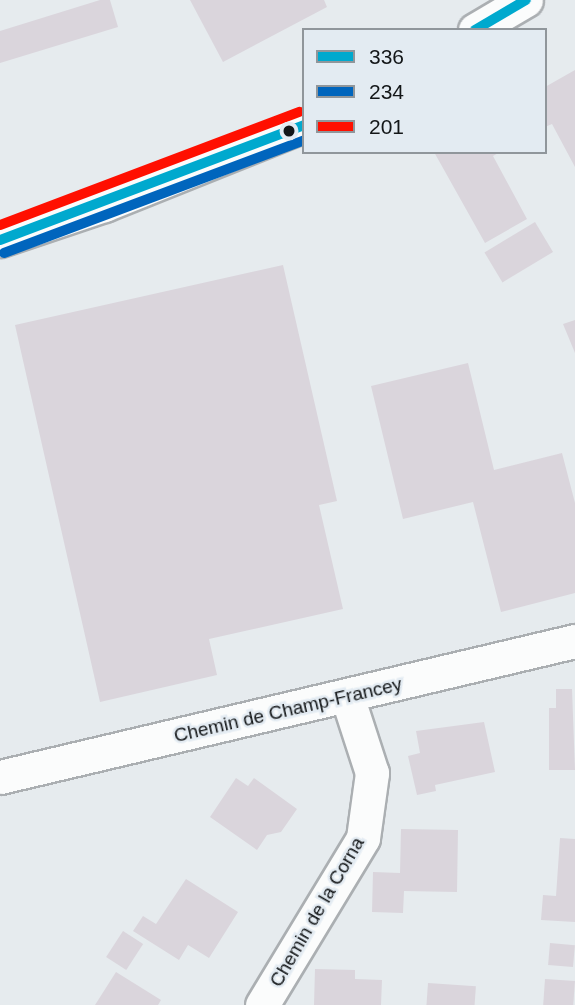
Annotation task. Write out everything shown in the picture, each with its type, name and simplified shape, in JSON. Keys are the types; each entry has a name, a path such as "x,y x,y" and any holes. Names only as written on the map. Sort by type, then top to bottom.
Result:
{"street":[{"path":"478,28 526,0"},
{"path":"0,240 104,205 302,126"},
{"name":"Chemin de Champ-Francey","path":"0,777 575,641"},
{"name":"Chemin de la Corna","path":"262,1005 362,838 372,773 347,696"}],"building":[{"path":"100,0 110,0 118,27 0,63 0,31"},
{"path":"190,0 324,0 327,7 223,62"},
{"path":"575,70 575,167 552,124 547,126 547,86"},
{"path":"435,154 496,154 493,156 527,219 485,243"},
{"path":"535,222 553,252 502,282 484,252"},
{"path":"283,265 337,501 319,505 343,609 209,639 217,675 100,702 15,325"},
{"path":"575,320 575,353 563,324"},
{"path":"468,363 494,470 562,453 575,503 575,593 501,612 473,502 403,519 371,386"},
{"path":"556,689 572,689 575,770 549,770 549,708 556,708"},
{"path":"484,722 495,772 435,785 436,791 417,795 408,756 420,753 416,731"},
{"path":"236,778 248,786 254,778 297,809 281,832 267,835 257,850 210,817"},
{"path":"401,829 458,830 457,892 404,891 403,913 372,912 373,872 400,873"},
{"path":"560,838 575,839 575,922 541,920 543,895 556,896"},
{"path":"186,879 238,912 209,958 188,945 179,960 133,931 143,916 156,924"},
{"path":"123,931 143,944 126,970 106,957"},
{"path":"550,943 575,945 573,967 548,965"},
{"path":"315,969 355,970 355,979 382,980 381,1005 314,1005"},
{"path":"116,972 161,1000 158,1005 95,1005"},
{"path":"545,979 575,981 573,1005 543,1005"},
{"path":"428,983 476,986 475,1005 426,1005"}],"transit line":[{"name":"336","path":"478,28 526,0"},
{"name":"201","path":"0,225 299,112"},
{"name":"336","path":"0,240 302,126"},
{"name":"234","path":"4,253 302,141"}]}
